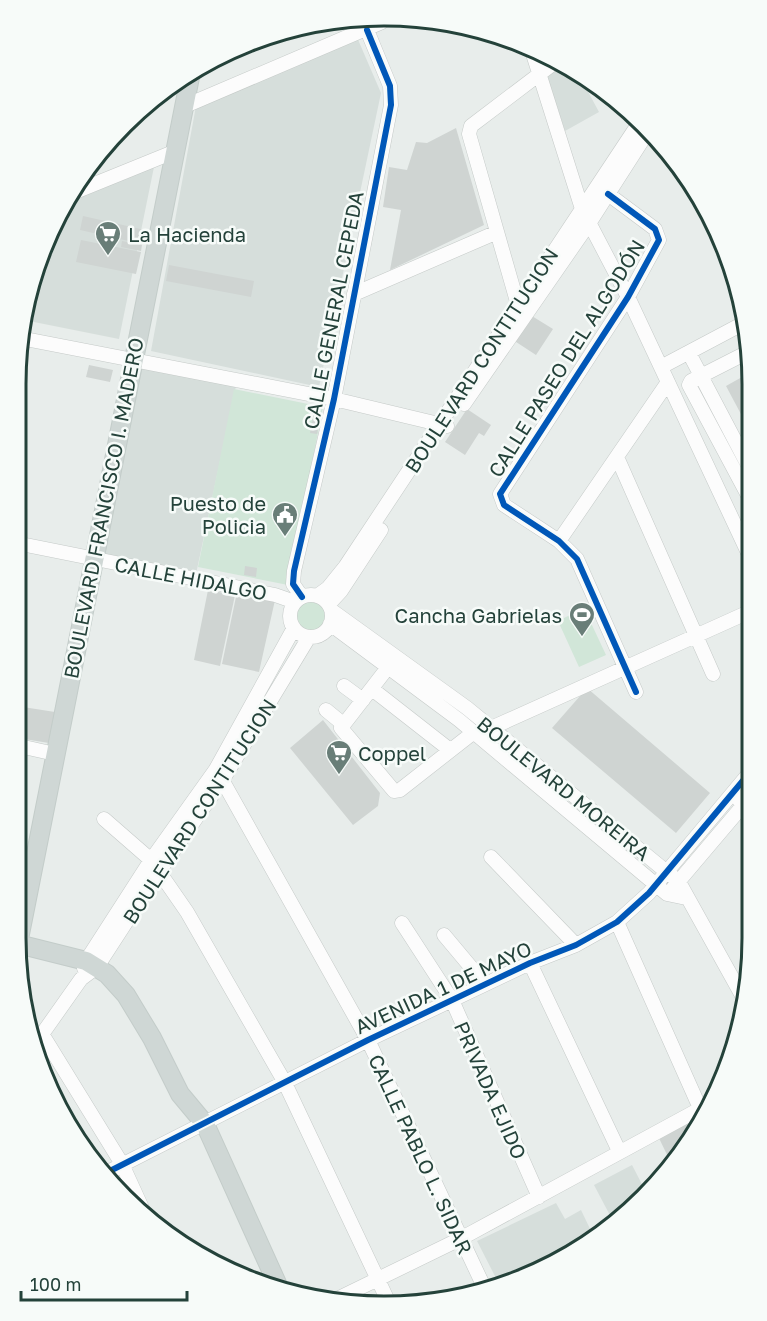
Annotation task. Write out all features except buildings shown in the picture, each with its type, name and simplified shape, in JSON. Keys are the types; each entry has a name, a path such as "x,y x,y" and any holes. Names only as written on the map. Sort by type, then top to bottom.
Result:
{"main road":[{"name":"BOULEVARD FRANCISCO I. MADERO","path":"26,901 189,83"},
{"path":"26,948 92,964 126,995 152,1038 180,1094 205,1124 275,1279"}],"street":[{"path":"185,106 374,26"},
{"name":"CALLE GENERAL CEPEDA","path":"298,600 293,584 294,571 334,399 391,105 390,86 367,30"},
{"path":"534,59 582,209 628,297 742,540"},
{"path":"518,305 495,233 469,130 550,66"},
{"name":"BOULEVARD CONTITUCION","path":"444,426 518,305 635,128"},
{"name":"BOULEVARD CONTITUCION","path":"326,603 336,579 590,222 644,138"},
{"path":"84,188 176,151"},
{"name":"CALLE PASEO DEL ALGODÓN","path":"559,541 504,505 500,500 500,494 628,297 659,240 658,234 608,194"},
{"path":"354,294 495,233"},
{"path":"661,368 737,327"},
{"path":"29,340 334,399 444,426"},
{"path":"688,353 702,375 742,453"},
{"path":"740,356 691,381 689,385 742,484"},
{"path":"636,692 584,573 573,554 559,541 668,382"},
{"path":"617,457 713,674"},
{"name":"CALLE HIDALGO","path":"26,545 298,600"},
{"path":"298,600 326,603 330,624 325,631 309,637 294,628 290,615 298,600"},
{"name":"BOULEVARD MOREIRA","path":"326,603 463,714 474,732 585,826 652,889"},
{"path":"491,728 742,615"},
{"name":"BOULEVARD MOREIRA","path":"330,624 463,714 491,728 679,882 738,988"},
{"name":"BOULEVARD CONTITUCION","path":"219,775 294,628"},
{"name":"BOULEVARD CONTITUCION","path":"40,1037 92,964 309,637"},
{"path":"389,666 343,724 342,731 394,791 400,790 474,732"},
{"path":"344,686 367,694 450,750"},
{"path":"326,710 343,724"},
{"path":"26,747 55,754"},
{"name":"CALLE PABLO L. SIDAR","path":"219,775 368,1040 481,1282"},
{"name":"AVENIDA 1 DE MAYO","path":"111,1170 205,1124 284,1081 530,963 576,945 616,922 652,889 742,783"},
{"path":"553,798 562,786"},
{"path":"735,793 742,797"},
{"path":"667,894 742,806"},
{"path":"585,826 595,812"},
{"path":"104,819 156,865 187,912 284,1081 385,1296"},
{"path":"491,857 576,945"},
{"path":"652,889 686,898"},
{"path":"616,922 701,1103"},
{"name":"PRIVADA EJIDO","path":"402,923 452,1000 539,1197"},
{"path":"444,936 485,984"},
{"path":"530,963 619,1151"},
{"path":"42,1034 122,1164 138,1198"},
{"path":"350,1294 460,1239 619,1151 696,1113"}],"shaded area":[{"path":"356,35 381,93 319,387 151,351 196,106"},
{"path":"556,69 587,89 599,112 565,131 547,76"},
{"path":"155,162 119,339 31,321 44,268 62,225 81,193"},
{"path":"125,358 237,381 196,574 88,553"},
{"path":"632,1165 642,1185 610,1215 594,1185"},
{"path":"556,1203 565,1219 581,1210 590,1229 542,1259 496,1278 477,1241"}],"green space":[{"path":"234,389 323,407 288,585 198,567"},
{"path":"310,601 321,605 325,616 321,627 310,631 299,627 295,616 299,605"},
{"name":"Cancha Gabrielas","path":"584,608 606,655 579,667 558,621"}],"cycle path":[{"path":"302,597 293,584 294,571 334,399 391,105 390,86 367,30"},
{"path":"608,194 655,229 659,240 628,297 500,494 504,505 559,541 577,559 636,692"},
{"path":"111,1170 368,1040 530,963 576,945 617,922 649,893 742,782"}],"place":[{"name":"La Hacienda","path":"108,257"},
{"name":"Puesto de Policia","path":"285,538"},
{"name":"Cancha Gabrielas","path":"582,638"},
{"name":"Coppel","path":"339,776"}]}
